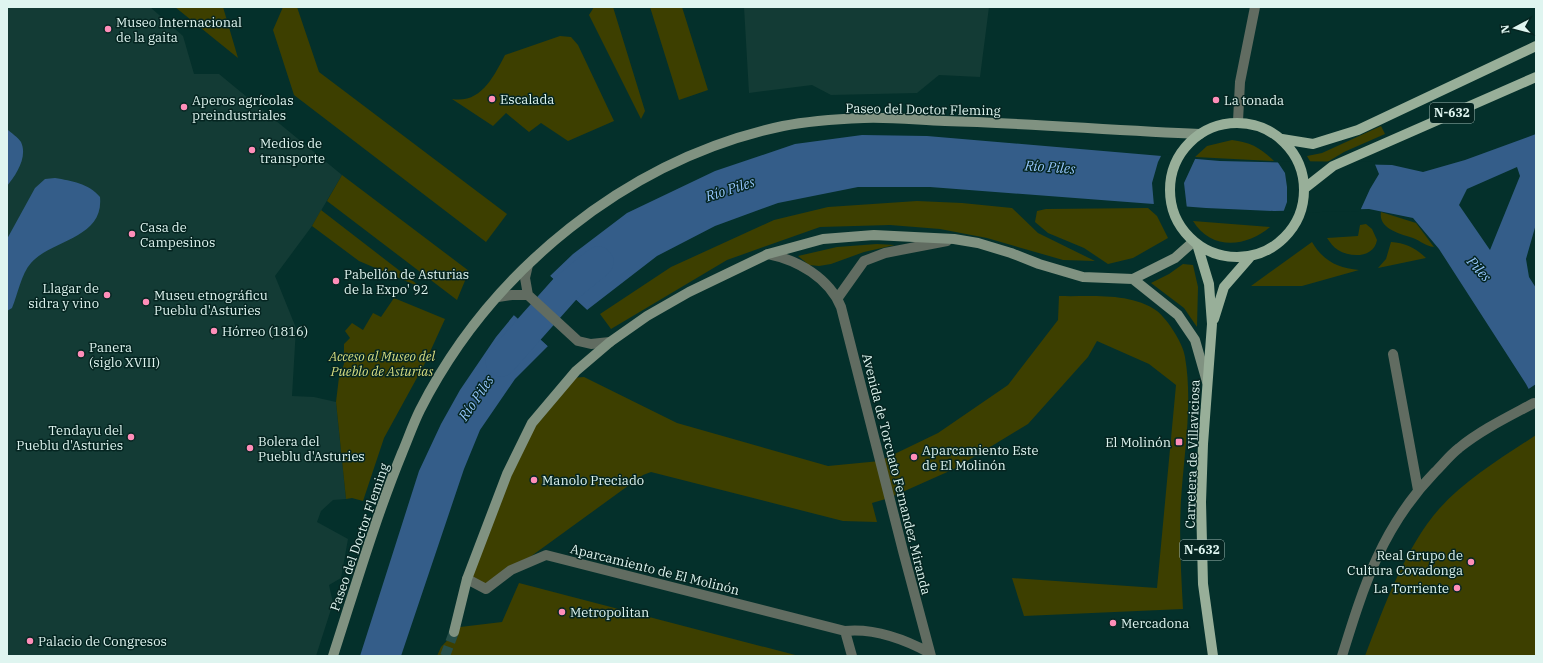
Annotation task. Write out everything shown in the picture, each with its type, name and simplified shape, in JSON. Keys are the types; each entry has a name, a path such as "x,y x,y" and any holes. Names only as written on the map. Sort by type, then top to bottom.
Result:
{"main road":[{"name":"N-632","path":"1282,139 1313,144 1358,130 1536,46"},
{"name":"N-632","path":"1305,188 1333,166 1536,76"},
{"name":"Paseo del Doctor Fleming","path":"333,656 383,498 419,412 441,371 498,297 528,265 565,231 607,201 651,175 693,155 740,137 786,126 865,118 990,122 1200,134"},
{"name":"N-632","path":"1238,121 1262,127 1282,139 1300,165 1305,188 1304,201 1293,228 1275,246 1251,256 1227,257 1212,253 1195,243 1178,226 1173,211 1170,188 1172,173 1184,147 1200,134 1218,125 1238,121"},
{"path":"454,632 467,579 507,474 532,424 576,371 610,342 647,316 689,292 768,254 823,239 874,235 954,239 978,243 1083,277 1133,279 1175,258 1195,243"},
{"name":"Carretera de Villaviciosa","path":"1195,243 1209,284 1212,324 1207,382 1201,502 1203,584 1213,656"},
{"name":"Carretera de Villaviciosa","path":"1212,324 1224,287 1251,256"},
{"path":"1133,279 1178,315 1195,340 1207,382"}],"street":[{"path":"1238,121 1240,82 1256,10"},
{"path":"837,299 864,262 885,253 954,239"},
{"name":"Avenida de Torcuato Fernandez Miranda","path":"768,254 782,257 804,268 825,283 837,299 931,654"},
{"path":"528,265 525,278 528,295 578,341 591,344 610,342"},
{"path":"498,297 528,295"},
{"path":"1393,354 1418,490"},
{"path":"1342,656 1359,600 1374,562 1392,527 1418,490 1457,449 1475,436 1534,402"},
{"name":"Aparcamiento de El Molinón","path":"467,579 486,589 511,570 546,555 845,631 859,629 903,639 931,654"},
{"path":"845,631 852,656"}],"shaded area":[{"name":"Museu etnográficu Pueblu d'Asturies","path":"7,7 150,7 183,36 194,74 219,74 342,175 312,226 275,276 296,328 292,396 314,397 336,402 346,499 333,500 321,511 317,522 348,539 341,578 329,585 333,603 316,656 7,656"},
{"path":"744,7 989,7 980,77 939,75 917,93 831,95 812,85 749,93"}],"green space":[{"path":"175,7 223,7 238,58"},
{"path":"283,7 297,7 319,72 507,214 486,242 294,95 273,30"},
{"path":"594,7 613,7 645,111 641,119 589,15"},
{"path":"650,7 682,7 708,90 679,100"},
{"path":"560,36 571,37 578,45 614,121 568,141 541,123 529,132 506,113 493,126 452,99 471,97 479,93 491,79 505,55"},
{"path":"1381,126 1385,134 1344,152 1324,164 1311,163 1307,156 1322,153"},
{"path":"1232,140 1255,146 1274,161 1195,157 1207,146"},
{"path":"342,175 469,271 457,300 327,201"},
{"path":"917,201 962,203 1012,208 1038,233 1095,261 1063,260 987,238 940,229 890,225 820,227 727,260 611,329 600,314 671,267 774,220 828,207"},
{"path":"1148,208 1157,216 1168,238 1133,258 1108,264 1084,248 1048,233 1035,222 1037,211 1046,209"},
{"path":"321,210 422,288 359,261 312,226"},
{"path":"1381,212 1416,223 1434,247 1428,246 1416,239 1391,230 1383,223"},
{"path":"1193,221 1270,227 1251,239 1230,243 1209,237 1201,231"},
{"path":"1366,224 1372,229 1377,240 1375,246 1367,253 1355,255 1343,253 1338,250 1327,238 1358,236 1360,225"},
{"path":"1312,242 1316,249 1326,259 1344,267 1359,270 1302,286 1251,286"},
{"path":"1391,242 1410,247 1418,251 1426,258 1378,268 1386,259"},
{"path":"877,244 895,245 864,252 831,264 819,266 809,265 798,256 837,247"},
{"path":"1183,264 1193,265 1198,287 1197,327 1184,308 1151,283 1169,274"},
{"path":"1059,296 1123,298 1146,305 1157,311 1166,320 1184,351 1187,374 1188,410 1180,514 1180,554 1183,609 1024,616 1012,578 1157,588 1176,385 1149,364 1097,341 1088,357 1028,424 954,469 889,498 872,503 877,522 843,521 651,472 643,475 486,589 467,579 522,441 571,378 584,377 677,423 828,466 880,461 938,433 1008,385 1058,320"},
{"name":"Acceso al Museo del Pueblo de Asturias","path":"394,298 445,319 424,365 384,438 363,501 352,498 346,499 336,402 339,377 344,364 344,344 350,338 345,331 352,323 363,330 373,313 381,317"},
{"name":"Real Grupo de Cultura Covadonga","path":"1536,435 1536,656 1365,656 1396,579 1416,541 1427,524 1450,498 1473,478"},
{"path":"519,583 799,656 437,656 441,647 460,627 502,622"}],"water":[{"path":"7,129 21,142 23,154 20,166 7,186"},
{"name":"Piles","path":"1536,134 1536,224 1526,259 1529,277 1536,288 1536,403 1526,384 1439,249 1413,218 1369,209 1274,211 1206,208 930,187 858,187 778,203 715,226 657,256 587,310 550,276 573,254 627,213 715,171 795,144 862,135 927,136 1220,161 1392,165 1423,172 1465,160","holes":["1517,167 1520,176 1490,250 1459,205 1467,189"]},
{"path":"55,178 79,183 95,192 100,197 99,211 94,222 85,230 75,237 51,248 31,263 22,278 12,308 7,311 7,239 35,188 45,179"},
{"path":"514,315 548,346 515,379 480,430 464,469 401,656 360,656 419,471 441,424 460,390 496,337"}],"pier":[{"path":"1162,154 1196,157 1184,183 1187,209 1154,206 1152,183"},
{"path":"1277,161 1374,162 1379,174 1360,211 1283,213 1287,202 1287,187 1285,173"},
{"path":"550,276 588,311 586,311 548,277"},
{"path":"515,313 550,345 550,348 514,315"},
{"path":"1536,384 1536,405 1527,390"}],"waterway":[{"name":"Río Piles","path":"501,361 565,289 598,262"}],"tunnel":[{"path":"445,656 454,632"}],"place":[{"name":"Museo Internacional de la gaita","path":"108,29"},
{"name":"Escalada","path":"492,99"},
{"name":"La tonada","path":"1216,100"},
{"name":"Aperos agrícolas preindustriales","path":"184,107"},
{"name":"Medios de transporte","path":"252,150"},
{"name":"Casa de Campesinos","path":"132,234"},
{"name":"Pabellón de Asturias de la Expo' 92","path":"336,281"},
{"name":"Llagar de sidra y vino","path":"107,295"},
{"name":"Museu etnográficu Pueblu d'Asturies","path":"146,302"},
{"name":"Hórreo (1816)","path":"214,331"},
{"name":"Panera (siglo XVIII)","path":"81,354"},
{"name":"Tendayu del Pueblu d'Asturies","path":"131,437"},
{"name":"El Molinón","path":"1179,442"},
{"name":"Bolera del Pueblu d'Asturies","path":"250,448"},
{"name":"Aparcamiento Este de El Molinón","path":"914,457"},
{"name":"Manolo Preciado","path":"534,480"},
{"name":"Real Grupo de Cultura Covadonga","path":"1471,562"},
{"name":"La Torriente","path":"1457,588"},
{"name":"Metropolitan","path":"562,612"},
{"name":"Mercadona","path":"1113,623"},
{"name":"Palacio de Congresos","path":"30,641"}]}
